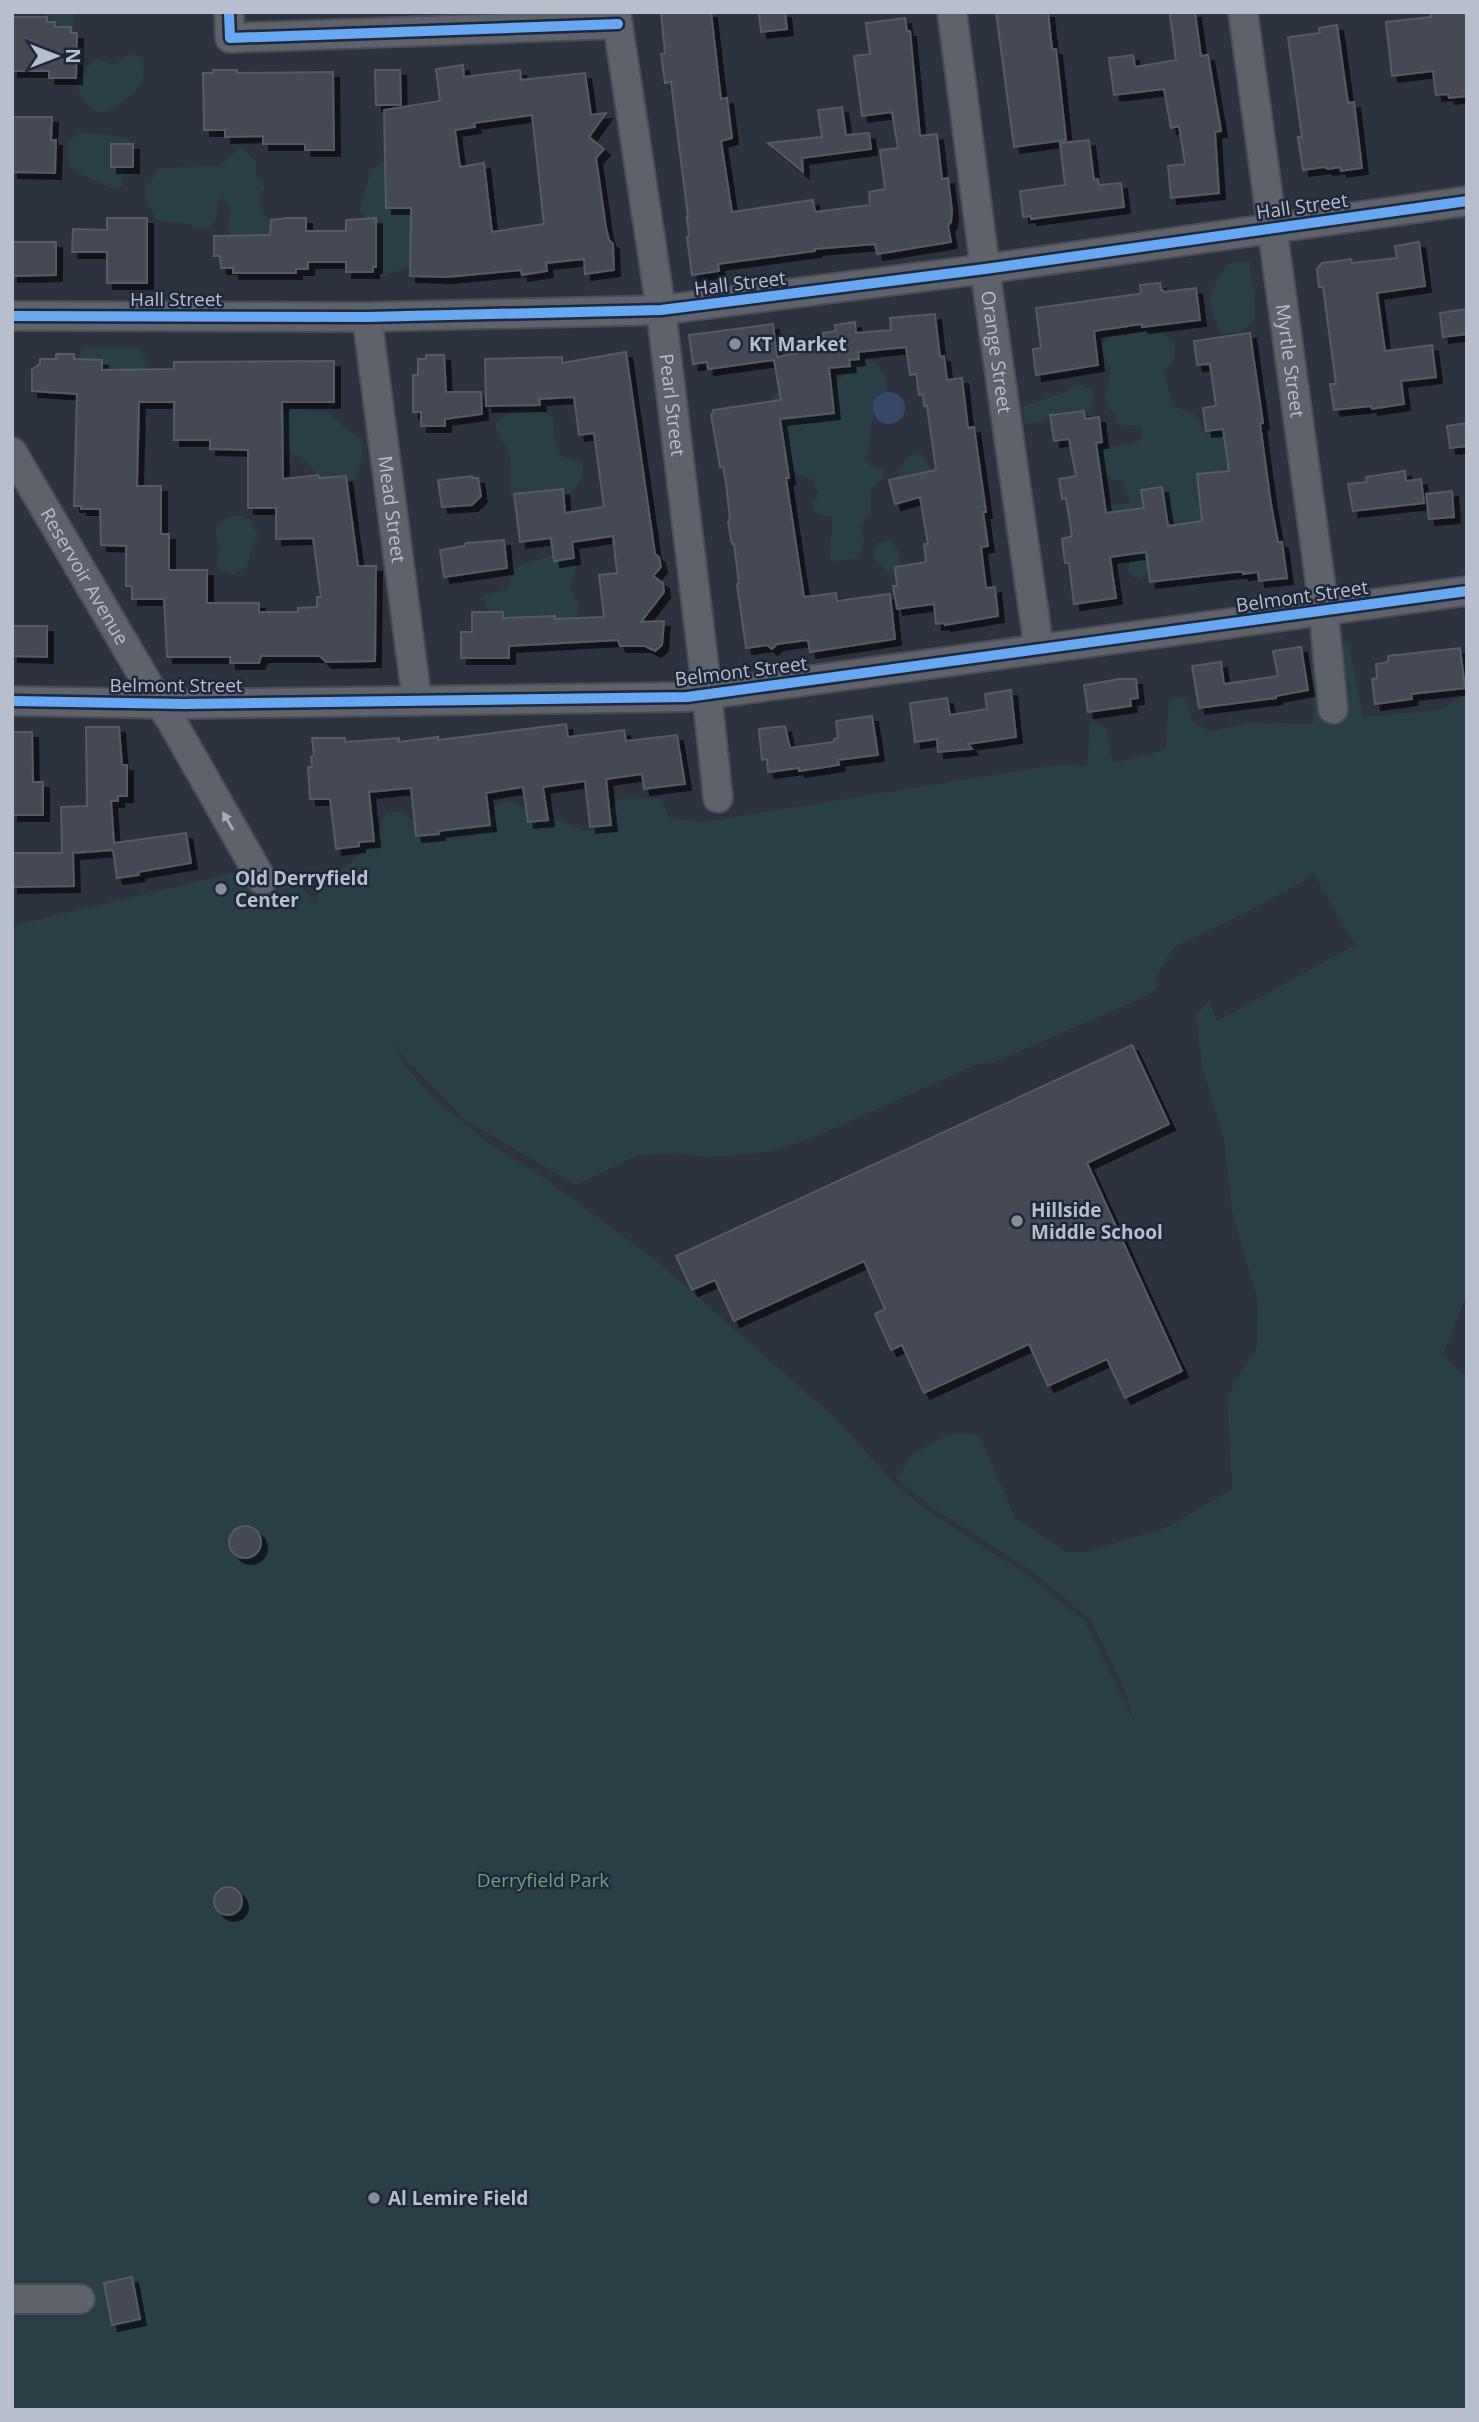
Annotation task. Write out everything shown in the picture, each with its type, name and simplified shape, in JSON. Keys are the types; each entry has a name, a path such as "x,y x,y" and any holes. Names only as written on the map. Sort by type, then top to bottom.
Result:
{"street":[{"name":"Orange Street","path":"952,12 985,270 1039,649"},
{"name":"Myrtle Street","path":"1243,12 1295,392 1333,709"},
{"path":"230,25 617,18"},
{"name":"Pearl Street","path":"617,18 661,310 718,799"},
{"name":"Hall Street","path":"12,317 367,317 661,310 985,270 1467,201"},
{"name":"Mead Street","path":"367,317 417,701"},
{"name":"Reservoir Avenue","path":"12,452 262,880"},
{"name":"Belmont Street","path":"12,701 165,712 417,701 707,695 1467,590"},
{"path":"12,2299 80,2299"}],"green space":[{"path":"44,12 74,12 75,29 67,31 49,19"},
{"path":"129,54 143,57 142,82 119,105 100,113 84,100 76,82 98,58 114,65"},
{"path":"80,132 126,137 138,151 139,162 123,176 122,187 115,190 79,173 69,165 68,143"},
{"path":"241,147 256,162 257,177 265,188 258,198 262,211 273,225 271,241 232,241 228,228 230,205 223,198 217,203 216,221 206,230 183,223 156,220 145,190 159,168 220,166"},
{"path":"392,157 419,182 419,263 382,277 373,254 370,223 359,210 371,170"},
{"path":"1249,261 1255,319 1242,332 1221,333 1211,304 1213,289 1228,263"},
{"path":"1151,329 1161,332 1174,343 1174,359 1163,374 1172,406 1193,413 1205,433 1223,432 1230,444 1234,455 1228,469 1218,479 1232,498 1139,580 1129,572 1137,534 1135,518 1130,509 1118,518 1087,521 1107,506 1128,503 1130,499 1122,481 1097,473 1081,452 1135,443 1142,437 1141,426 1118,425 1114,412 1109,409 1105,399 1111,369 1098,347 1110,337"},
{"path":"85,347 139,347 147,361 135,380 107,403 99,367 78,356"},
{"path":"792,349 805,351 811,371 816,410 836,414 833,386 855,363 868,358 884,377 886,386 873,421 865,458 871,466 885,469 883,477 870,491 870,513 860,526 864,540 858,559 830,561 832,516 824,517 815,511 812,503 819,495 813,480 775,470 772,398 779,391 782,354"},
{"path":"1076,384 1092,389 1094,403 1089,412 1055,412 1042,421 1023,424 1024,406 1066,392"},
{"path":"535,407 552,417 557,454 583,464 582,478 561,505 523,506 510,493 511,457 494,425 511,410"},
{"path":"292,409 327,412 363,443 360,466 353,484 327,485 302,457 291,454 274,438 277,418"},
{"path":"922,454 934,472 895,485 898,472 908,456"},
{"path":"238,515 252,521 258,537 250,550 248,566 234,575 219,571 220,552 215,531 222,519"},
{"path":"891,540 898,551 900,572 891,576 872,555 879,543"},
{"path":"567,550 577,565 570,588 580,607 573,621 541,632 487,611 483,595 508,589 514,568"},
{"name":"Derryfield Park","path":"1348,641 1363,717 1439,710 1467,694 1467,1294 1443,1354 1467,1377 1467,2410 12,2410 12,926 237,872 300,884 316,906 318,889 374,843 386,813 402,811 423,831 509,801 585,831 604,827 617,799 661,798 669,818 703,822 1062,764 1087,766 1090,722 1106,727 1113,763 1140,757 1166,749 1169,699 1184,698 1193,722 1210,732 1246,723 1313,724 1311,646","holes":["1312,870 1355,945 1217,1021 1209,1001 1196,1015 1202,1066 1224,1139 1232,1211 1258,1301 1257,1346 1227,1396 1232,1489 1168,1527 1086,1552 1067,1552 1015,1518 979,1435 952,1433 911,1455 897,1479 930,1506 1030,1570 1091,1620 1127,1696 1133,1720 1085,1621 1024,1573 924,1508 892,1481 836,1419 659,1263 544,1178 487,1142 434,1099 404,1064 393,1042 403,1057 467,1121 576,1185 636,1156 675,1153 711,1157 767,1152 810,1139 975,1065 995,1062 1146,996 1158,987 1156,977 1174,947 1308,879"]}],"water":[{"path":"889,392 901,396 905,408 901,420 889,424 877,420 873,408 877,396"}],"building":[{"path":"661,12 711,12 721,99 727,98 732,138 721,141 732,212 813,200 815,212 870,205 869,192 885,189 880,150 898,148 892,112 862,116 854,56 870,54 866,23 905,18 907,31 910,31 920,136 937,134 942,179 948,178 952,211 948,226 951,242 877,254 875,244 815,249 718,264 719,271 692,275 687,237 688,217 671,82 665,83 661,54 665,53"},
{"path":"759,12 785,12 787,29 761,32"},
{"path":"996,12 1048,12 1052,49 1056,49 1066,140 1014,147"},
{"path":"1172,12 1195,12 1201,56 1208,55 1221,131 1215,132 1219,193 1171,198 1168,166 1185,164 1179,126 1171,128 1164,89 1114,95 1109,58 1133,55 1135,67 1176,60 1170,15"},
{"path":"1431,12 1467,12 1467,96 1449,98 1448,94 1436,95 1433,71 1392,76 1386,22 1431,17"},
{"path":"12,17 47,17 47,22 55,22 55,27 71,27 71,33 77,33 76,78 49,78 49,71 12,71"},
{"path":"1337,25 1348,103 1354,102 1362,168 1341,171 1340,167 1324,167 1303,170 1298,137 1302,137 1288,37 1320,33 1319,28"},
{"path":"463,65 464,77 520,70 521,80 585,73 591,115 606,113 589,137 604,149 596,158 606,228 613,244 614,270 585,274 584,259 546,263 547,271 522,275 521,270 447,277 410,276 411,208 386,208 384,110 440,101 436,69","holes":["532,115 544,224 492,232 484,163 460,167 455,130 475,127 474,123"]},
{"path":"213,70 237,70 237,73 333,72 334,150 305,150 305,144 263,144 263,136 225,137 225,130 204,130 203,73 213,73"},
{"path":"375,70 400,70 401,105 376,105"},
{"path":"842,107 846,135 869,133 871,149 802,158 803,172 768,143 822,137 818,110"},
{"path":"12,117 52,117 51,140 56,140 55,173 12,172"},
{"path":"1089,140 1094,180 1098,179 1099,185 1121,183 1124,207 1031,219 1031,216 1023,217 1020,191 1065,185 1060,143"},
{"path":"111,144 133,144 133,167 111,167"},
{"path":"107,218 147,218 147,283 107,283 107,252 72,252 73,229 107,230"},
{"path":"306,218 306,231 346,231 346,220 376,218 376,267 373,267 373,272 346,272 346,262 308,262 308,269 296,269 296,273 233,273 233,268 221,268 220,256 214,256 214,236 270,235 271,220"},
{"path":"12,242 56,242 56,275 12,276"},
{"path":"1419,242 1425,286 1377,293 1385,351 1432,345 1436,377 1401,381 1404,404 1372,409 1371,406 1334,410 1330,384 1336,384 1323,287 1319,287 1317,269 1322,263 1351,259 1352,263 1397,258 1395,246"},
{"path":"1160,283 1164,292 1196,288 1200,320 1094,331 1098,365 1036,375 1033,349 1041,348 1036,308 1138,294 1141,293 1140,285"},
{"path":"1467,309 1467,334 1443,337 1440,313"},
{"path":"935,314 940,357 944,356 947,380 962,378 968,428 974,427 986,512 983,512 988,546 981,547 986,588 995,587 998,616 945,625 936,624 934,604 897,609 893,586 897,586 895,567 926,562 924,544 928,544 920,497 895,504 889,480 936,470 927,406 924,406 923,394 919,395 916,374 910,375 906,347 858,352 859,359 849,360 850,366 829,368 834,413 780,419 789,478 786,478 804,597 836,593 837,601 890,594 895,639 810,652 808,640 777,644 772,649 767,645 746,648 734,544 728,522 730,519 726,483 723,467 720,467 711,414 714,413 713,410 781,400 774,360 708,369 707,362 693,364 689,335 773,324 777,357 825,347 823,333 836,331 835,325 855,322 856,333 891,330 890,318"},
{"path":"1250,333 1271,504 1278,542 1282,542 1287,578 1259,581 1258,572 1235,572 1150,582 1146,552 1110,557 1116,598 1074,604 1069,563 1065,563 1062,539 1072,536 1066,498 1062,499 1059,479 1076,476 1069,439 1054,441 1050,415 1084,411 1085,419 1099,417 1102,442 1096,443 1106,513 1144,508 1141,490 1162,487 1168,526 1202,521 1197,474 1229,471 1223,429 1206,431 1203,408 1216,406 1210,364 1197,365 1194,341"},
{"path":"626,352 655,554 659,557 661,567 653,576 663,583 664,592 641,622 664,621 662,645 655,651 645,646 620,646 618,640 509,646 509,658 461,658 461,632 472,632 472,612 503,612 503,618 604,617 599,575 617,573 613,536 572,542 574,558 554,561 551,538 520,542 514,494 563,489 565,513 604,507 594,433 579,435 574,397 539,399 540,405 486,406 485,359 562,357 562,363"},
{"path":"56,354 74,354 74,359 102,360 102,370 174,369 174,362 334,361 334,402 282,402 283,479 318,475 319,478 346,476 358,566 376,566 375,661 326,662 320,656 261,656 259,663 230,663 230,657 167,657 164,599 132,599 132,586 126,586 126,546 101,545 100,509 81,509 81,506 74,506 77,394 32,391 32,369 40,364 40,359 56,359","holes":["139,402 174,402 174,440 210,440 210,449 248,450 248,508 276,508 276,539 313,538 321,597 317,597 317,607 298,608 298,612 259,612 259,603 207,603 207,570 169,570 169,534 161,534 161,486 137,486"]},
{"path":"426,355 444,355 446,392 481,392 482,414 445,419 445,426 421,426 421,412 413,412 413,375 418,375 418,359 426,359"},
{"path":"1467,423 1467,446 1450,448 1447,426"},
{"path":"1405,471 1406,481 1421,479 1424,503 1353,511 1348,484 1367,482 1366,477"},
{"path":"472,476 478,478 481,496 472,505 442,507 438,480"},
{"path":"1452,491 1454,517 1429,519 1426,494"},
{"path":"504,540 507,568 444,577 440,550 464,546 466,543"},
{"path":"12,626 47,626 47,657 12,656"},
{"path":"1301,647 1308,690 1276,698 1199,708 1192,666 1221,662 1224,684 1278,676 1273,651"},
{"path":"1460,648 1465,688 1411,694 1412,699 1375,704 1372,679 1377,678 1376,664 1388,662 1388,656"},
{"path":"1136,679 1138,698 1130,699 1131,706 1088,712 1084,685"},
{"path":"1011,690 1016,737 968,744 972,749 938,752 937,739 915,742 910,703 947,698 950,715 987,709 985,694"},
{"path":"872,716 878,755 838,760 839,765 799,771 799,768 768,772 767,759 762,760 759,729 785,726 790,748 834,742 834,739 838,738 836,721"},
{"path":"566,724 568,737 624,730 626,741 677,735 685,784 644,789 642,774 606,779 611,825 590,827 585,781 543,787 548,820 528,822 523,787 486,793 490,825 416,836 411,788 369,792 374,841 359,842 359,846 336,849 330,799 310,799 308,767 312,767 311,757 314,755 312,738 345,738 345,742 399,738 399,742 438,737 438,740"},
{"path":"86,727 119,727 122,765 127,765 127,796 118,796 118,801 111,801 114,843 186,833 191,863 117,878 113,850 73,853 74,886 12,887 12,853 62,853 61,807 87,806"},
{"path":"12,732 32,732 33,782 43,782 43,815 12,815"},
{"path":"1132,1045 1169,1124 1087,1163 1182,1371 1125,1398 1107,1359 1048,1386 1029,1344 924,1393 902,1345 891,1350 875,1314 885,1309 864,1261 734,1321 715,1280 692,1290 676,1256"},
{"path":"245,1526 256,1531 261,1542 256,1553 245,1558 234,1553 229,1542 234,1531"},
{"path":"228,1887 238,1891 242,1901 238,1911 228,1915 218,1911 214,1901 218,1891"},
{"path":"132,2277 140,2319 112,2325 104,2283"}],"cycle path":[{"path":"229,12 230,38 618,24"},
{"path":"12,316 367,317 661,310 985,269 1467,201"},
{"path":"12,701 184,704 687,697 1467,591"}],"place":[{"name":"KT Market","path":"735,344"},
{"name":"Old Derryfield Center","path":"221,889"},
{"name":"Hillside Middle School","path":"1017,1221"},
{"name":"Al Lemire Field","path":"374,2198"}]}
